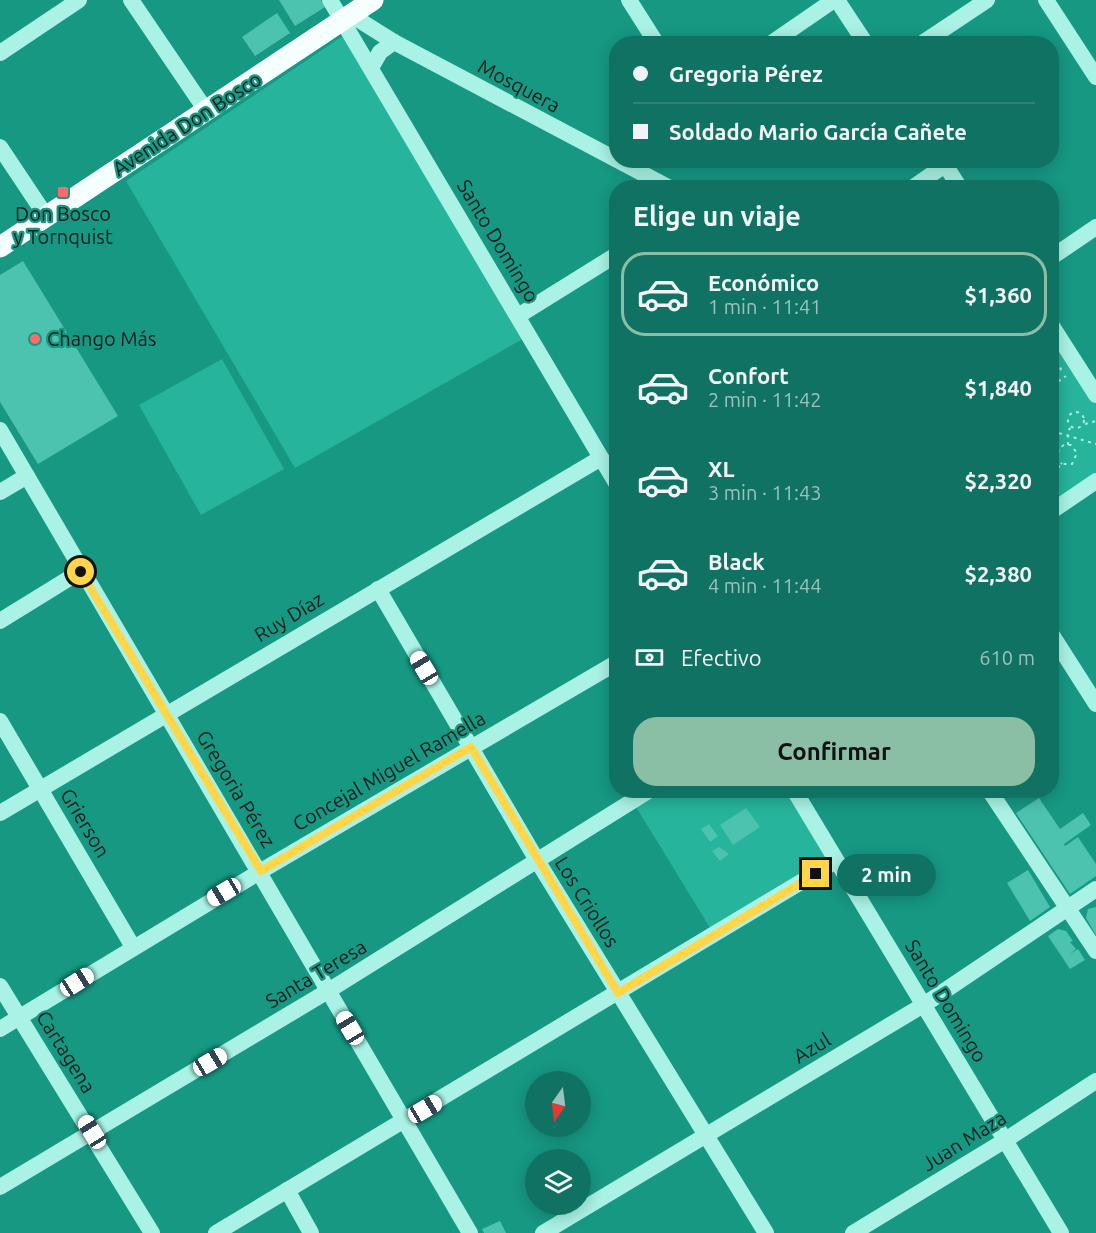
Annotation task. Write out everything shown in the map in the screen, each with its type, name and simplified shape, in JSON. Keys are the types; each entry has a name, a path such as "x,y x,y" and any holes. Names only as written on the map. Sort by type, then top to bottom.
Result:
{"main road":[{"name":"Avenida Don Bosco","path":"0,247 373,0"}],"street":[{"path":"0,53 80,0"},
{"path":"131,0 207,112"},
{"name":"Santo Domingo","path":"330,0 347,18 371,68 609,471"},
{"path":"629,0 652,36"},
{"path":"933,36 987,0"},
{"path":"1046,0 1096,77"},
{"path":"784,36 843,3 862,36"},
{"name":"Mosquera","path":"347,18 609,155"},
{"path":"371,68 380,51 394,42"},
{"path":"0,147 46,216"},
{"name":"Mosquera","path":"633,168 655,180"},
{"path":"922,180 937,168"},
{"path":"1059,252 1096,227"},
{"path":"518,316 609,259"},
{"path":"1059,337 1096,395"},
{"name":"Gregoria Pérez","path":"0,430 81,572 261,871 328,991 406,1120 470,1233"},
{"name":"Ruy Díaz","path":"0,813 601,458"},
{"path":"0,492 27,476"},
{"path":"1059,506 1096,481"},
{"path":"0,621 81,572"},
{"name":"Los Criollos","path":"378,589 538,862 766,1233"},
{"path":"1059,646 1096,704"},
{"name":"Concejal Miguel Ramella","path":"0,1029 133,947 609,667"},
{"name":"Grierson","path":"0,721 133,947"},
{"name":"Santa Teresa","path":"0,1187 328,991 638,798"},
{"name":"Santo Domingo","path":"799,798 925,1004 1004,1142 1061,1233"},
{"path":"995,798 1096,951"},
{"path":"216,1233 836,861"},
{"name":"Azul","path":"543,1233 925,1004 1096,889"},
{"name":"Cartagena","path":"0,986 92,1132 152,1233"},
{"name":"Juan Maza","path":"853,1233 1004,1142 1096,1081"},
{"path":"287,1190 311,1233"}],"path":[{"path":"1059,381 1078,368"},
{"path":"1068,444 1072,426 1069,418 1076,412 1083,417 1083,424"},
{"path":"1072,426 1078,428 1083,424 1096,421"},
{"path":"1059,433 1096,444"},
{"path":"1059,449 1068,444"},
{"path":"1059,467 1062,464 1071,464 1076,459 1076,450 1068,444"},
{"path":"1059,460 1062,464"}],"green space":[{"path":"343,36 528,336 295,468 126,181"},
{"path":"1059,337 1096,395 1096,481 1059,506"},
{"path":"222,359 284,469 201,515 139,405"},
{"path":"639,798 798,798 836,861 715,936 633,802"}],"building":[{"path":"279,0 321,0 325,7 295,26"},
{"path":"277,13 290,33 255,56 242,37"},
{"name":"Chango Más","path":"23,261 118,416 38,464 0,402 0,275"},
{"path":"1039,798 1060,829 1083,813 1091,825 1064,844 1065,846 1078,837 1096,864 1096,876 1070,894 1016,813"},
{"path":"746,808 760,827 733,845 720,825"},
{"path":"709,824 718,836 710,842 701,829"},
{"path":"719,847 729,854 720,861 712,851"},
{"path":"1028,870 1050,907 1030,921 1007,883"},
{"path":"1096,907 1096,935 1086,918 1088,909"},
{"path":"1058,929 1066,931 1073,941 1070,942 1076,949 1070,954 1078,949 1085,960 1070,969 1048,936"},
{"path":"500,1221 506,1233 484,1233 482,1229"}],"place":[{"name":"Don Bosco y Tornquist","path":"63,192"},
{"name":"Chango Más","path":"35,339"}],"route":[{"path":"81,572 261,871 471,747 618,993 816,874"}]}
